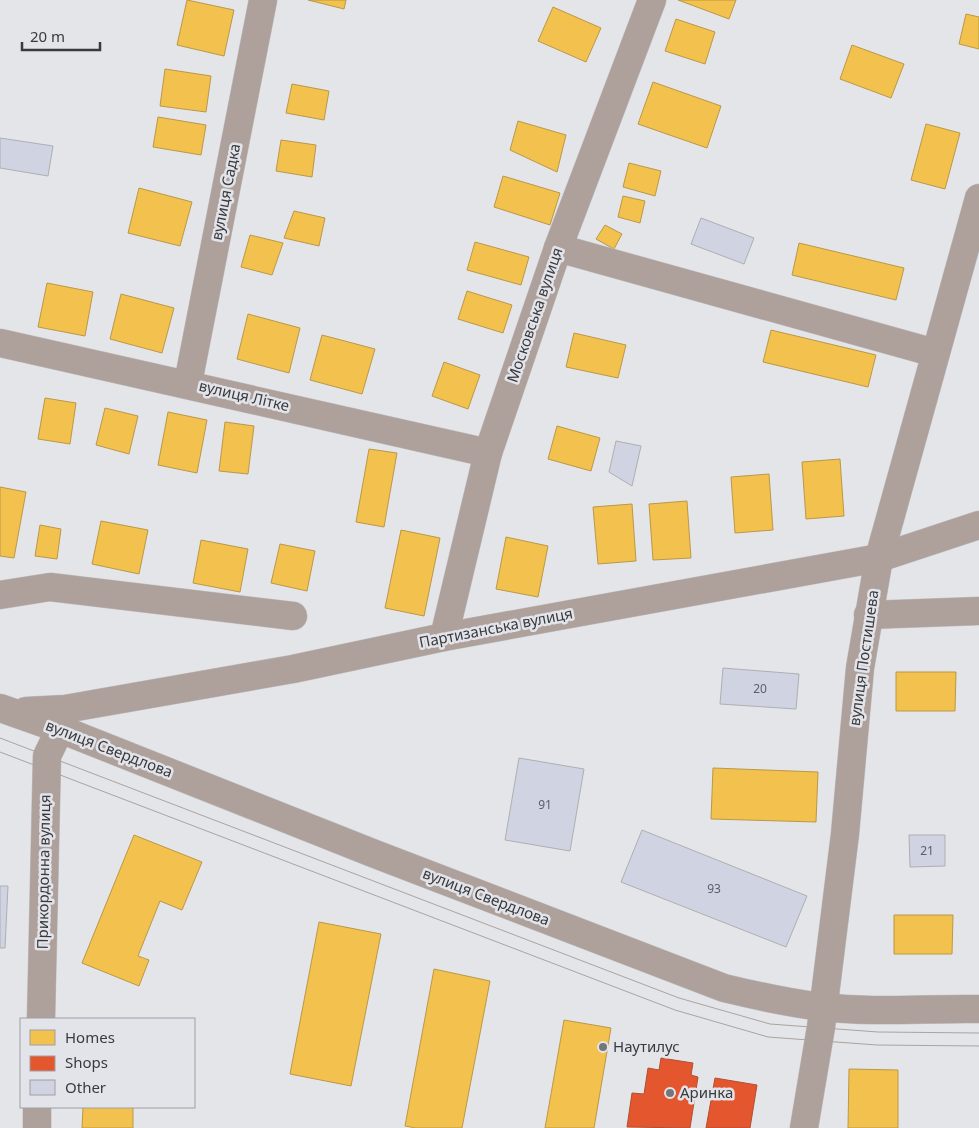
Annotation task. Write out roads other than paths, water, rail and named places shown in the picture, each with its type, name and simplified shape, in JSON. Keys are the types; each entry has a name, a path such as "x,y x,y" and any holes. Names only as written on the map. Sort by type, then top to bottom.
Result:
{"street":[{"name":"вулиця Садка","path":"188,384 263,0"},
{"name":"Московська вулиця","path":"444,638 488,453 558,248 652,0"},
{"name":"вулиця Постишева","path":"804,1128 823,1007 845,834 860,668 868,615 879,558 979,198"},
{"path":"558,248 935,353"},
{"name":"вулиця Літке","path":"0,343 488,453"},
{"name":"Партизанська вулиця","path":"3,704 65,709 293,669 444,638 879,558 979,525"},
{"path":"0,595 50,587 294,616"},
{"path":"868,615 979,611"},
{"name":"вулиця Свердлова","path":"3,704 60,729 375,854 724,988 774,1000 823,1007 883,1010 979,1009"},
{"name":"Прикордонна вулиця","path":"41,1018 47,756 60,729"},
{"path":"37,1128 38,1108"}],"tram line":[{"path":"0,738 679,998 770,1024 878,1032 979,1033"},
{"path":"0,752 675,1010 768,1037 877,1045 979,1046"}],"place":[{"name":"Наутилус","path":"603,1047"},
{"name":"Аринка","path":"670,1093"}]}
